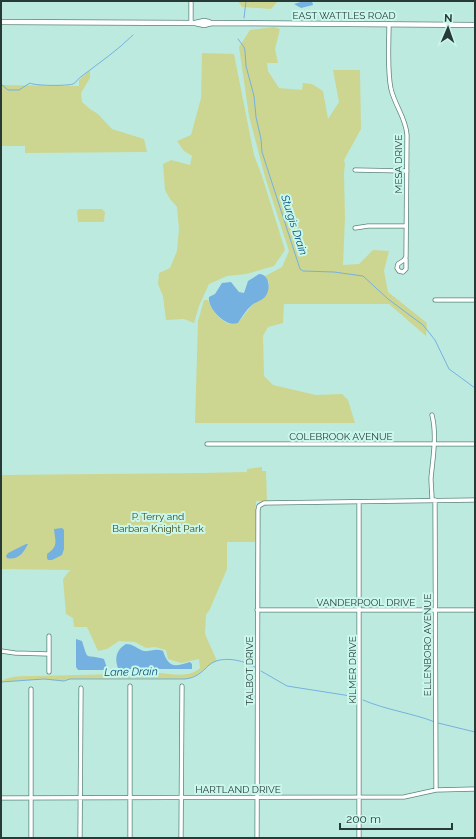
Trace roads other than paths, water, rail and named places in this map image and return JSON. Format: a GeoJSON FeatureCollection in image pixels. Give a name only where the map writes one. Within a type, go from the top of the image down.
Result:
{"type":"FeatureCollection","features":[{"type":"Feature","properties":{"kind":"main road"},"geometry":{"type":"LineString","coordinates":[[1,22],[193,23]]}},
{"type":"Feature","properties":{"kind":"main road","name":"EAST WATTLES ROAD"},"geometry":{"type":"LineString","coordinates":[[193,23],[204,25],[212,23],[475,25]]}},
{"type":"Feature","properties":{"kind":"street"},"geometry":{"type":"LineString","coordinates":[[191,1],[193,23]]}},
{"type":"Feature","properties":{"kind":"street","name":"MESA DRIVE"},"geometry":{"type":"LineString","coordinates":[[389,24],[390,81],[394,98],[402,114],[406,128],[406,259]]}},
{"type":"Feature","properties":{"kind":"street"},"geometry":{"type":"LineString","coordinates":[[355,170],[407,171]]}},
{"type":"Feature","properties":{"kind":"street"},"geometry":{"type":"LineString","coordinates":[[355,228],[368,226],[406,226]]}},
{"type":"Feature","properties":{"kind":"street"},"geometry":{"type":"LineString","coordinates":[[435,300],[475,300]]}},
{"type":"Feature","properties":{"kind":"street","name":"ELLENBORO AVENUE"},"geometry":{"type":"LineString","coordinates":[[432,415],[434,423],[431,479],[433,500],[435,610],[436,790]]}},
{"type":"Feature","properties":{"kind":"street","name":"COLEBROOK AVENUE"},"geometry":{"type":"LineString","coordinates":[[207,444],[475,444]]}},
{"type":"Feature","properties":{"kind":"street"},"geometry":{"type":"LineString","coordinates":[[359,502],[475,500]]}},
{"type":"Feature","properties":{"kind":"street","name":"TALBOT DRIVE"},"geometry":{"type":"LineString","coordinates":[[257,838],[258,510],[260,504],[264,503],[359,502]]}},
{"type":"Feature","properties":{"kind":"street","name":"KILMER DRIVE"},"geometry":{"type":"LineString","coordinates":[[359,502],[360,838]]}},
{"type":"Feature","properties":{"kind":"street","name":"VANDERPOOL DRIVE"},"geometry":{"type":"LineString","coordinates":[[257,610],[475,610]]}},
{"type":"Feature","properties":{"kind":"street"},"geometry":{"type":"LineString","coordinates":[[49,636],[49,672]]}},
{"type":"Feature","properties":{"kind":"street"},"geometry":{"type":"LineString","coordinates":[[1,651],[49,654]]}},
{"type":"Feature","properties":{"kind":"street"},"geometry":{"type":"LineString","coordinates":[[130,686],[130,838]]}},
{"type":"Feature","properties":{"kind":"street"},"geometry":{"type":"LineString","coordinates":[[181,838],[180,797],[182,686]]}},
{"type":"Feature","properties":{"kind":"street"},"geometry":{"type":"LineString","coordinates":[[80,838],[82,688]]}},
{"type":"Feature","properties":{"kind":"street"},"geometry":{"type":"LineString","coordinates":[[30,838],[31,689]]}},
{"type":"Feature","properties":{"kind":"street","name":"HARTLAND DRIVE"},"geometry":{"type":"LineString","coordinates":[[1,798],[409,797],[436,790],[475,789]]}},
{"type":"Feature","properties":{"kind":"water"},"geometry":{"type":"Polygon","coordinates":[[[304,1],[312,1],[313,5],[301,8],[294,4],[304,1]]]}},
{"type":"Feature","properties":{"kind":"water"},"geometry":{"type":"Polygon","coordinates":[[[259,274],[263,275],[267,279],[269,287],[265,297],[250,307],[238,323],[228,323],[218,316],[211,306],[209,297],[215,294],[222,283],[231,282],[239,292],[244,293],[248,281],[259,274]]]}},
{"type":"Feature","properties":{"kind":"water"},"geometry":{"type":"Polygon","coordinates":[[[62,528],[64,530],[64,549],[62,555],[52,560],[48,560],[47,554],[55,546],[54,529],[62,528]]]}},
{"type":"Feature","properties":{"kind":"water"},"geometry":{"type":"Polygon","coordinates":[[[28,544],[20,555],[11,559],[7,558],[6,556],[8,553],[28,544]]]}},
{"type":"Feature","properties":{"kind":"water"},"geometry":{"type":"Polygon","coordinates":[[[76,639],[82,641],[88,656],[104,659],[107,668],[104,670],[78,670],[76,667],[76,639]]]}},
{"type":"Feature","properties":{"kind":"water"},"geometry":{"type":"Polygon","coordinates":[[[126,644],[144,651],[163,651],[165,657],[173,665],[180,665],[190,662],[192,664],[192,669],[118,668],[116,657],[118,651],[126,644]]]}},
{"type":"Feature","properties":{"kind":"waterway","name":"Sturgis Drain"},"geometry":{"type":"LineString","coordinates":[[244,18],[246,1]]}},
{"type":"Feature","properties":{"kind":"waterway"},"geometry":{"type":"LineString","coordinates":[[1,84],[8,90],[19,90],[30,83],[38,85],[73,84],[133,35]]}},
{"type":"Feature","properties":{"kind":"waterway","name":"Sturgis Drain"},"geometry":{"type":"LineString","coordinates":[[238,39],[245,51],[246,66],[254,96],[262,152],[300,269],[303,271],[334,272],[363,276],[388,299],[423,325],[435,340],[449,369],[475,388]]}},
{"type":"Feature","properties":{"kind":"waterway","name":"Lane Drain"},"geometry":{"type":"LineString","coordinates":[[1,682],[44,679],[64,681],[70,679],[185,679],[196,676],[214,662],[226,659],[244,662],[255,667]]}},
{"type":"Feature","properties":{"kind":"waterway","name":"Lane Drain"},"geometry":{"type":"LineString","coordinates":[[261,671],[287,686],[357,697]]}},
{"type":"Feature","properties":{"kind":"waterway","name":"Lane Drain"},"geometry":{"type":"LineString","coordinates":[[363,700],[435,722]]}},
{"type":"Feature","properties":{"kind":"waterway","name":"Lane Drain"},"geometry":{"type":"LineString","coordinates":[[438,723],[475,732]]}},
{"type":"Feature","properties":{"kind":"park label","name":"P. Terry and Barbara Knight Park"},"geometry":{"type":"Point","coordinates":[158,522]}}]}
